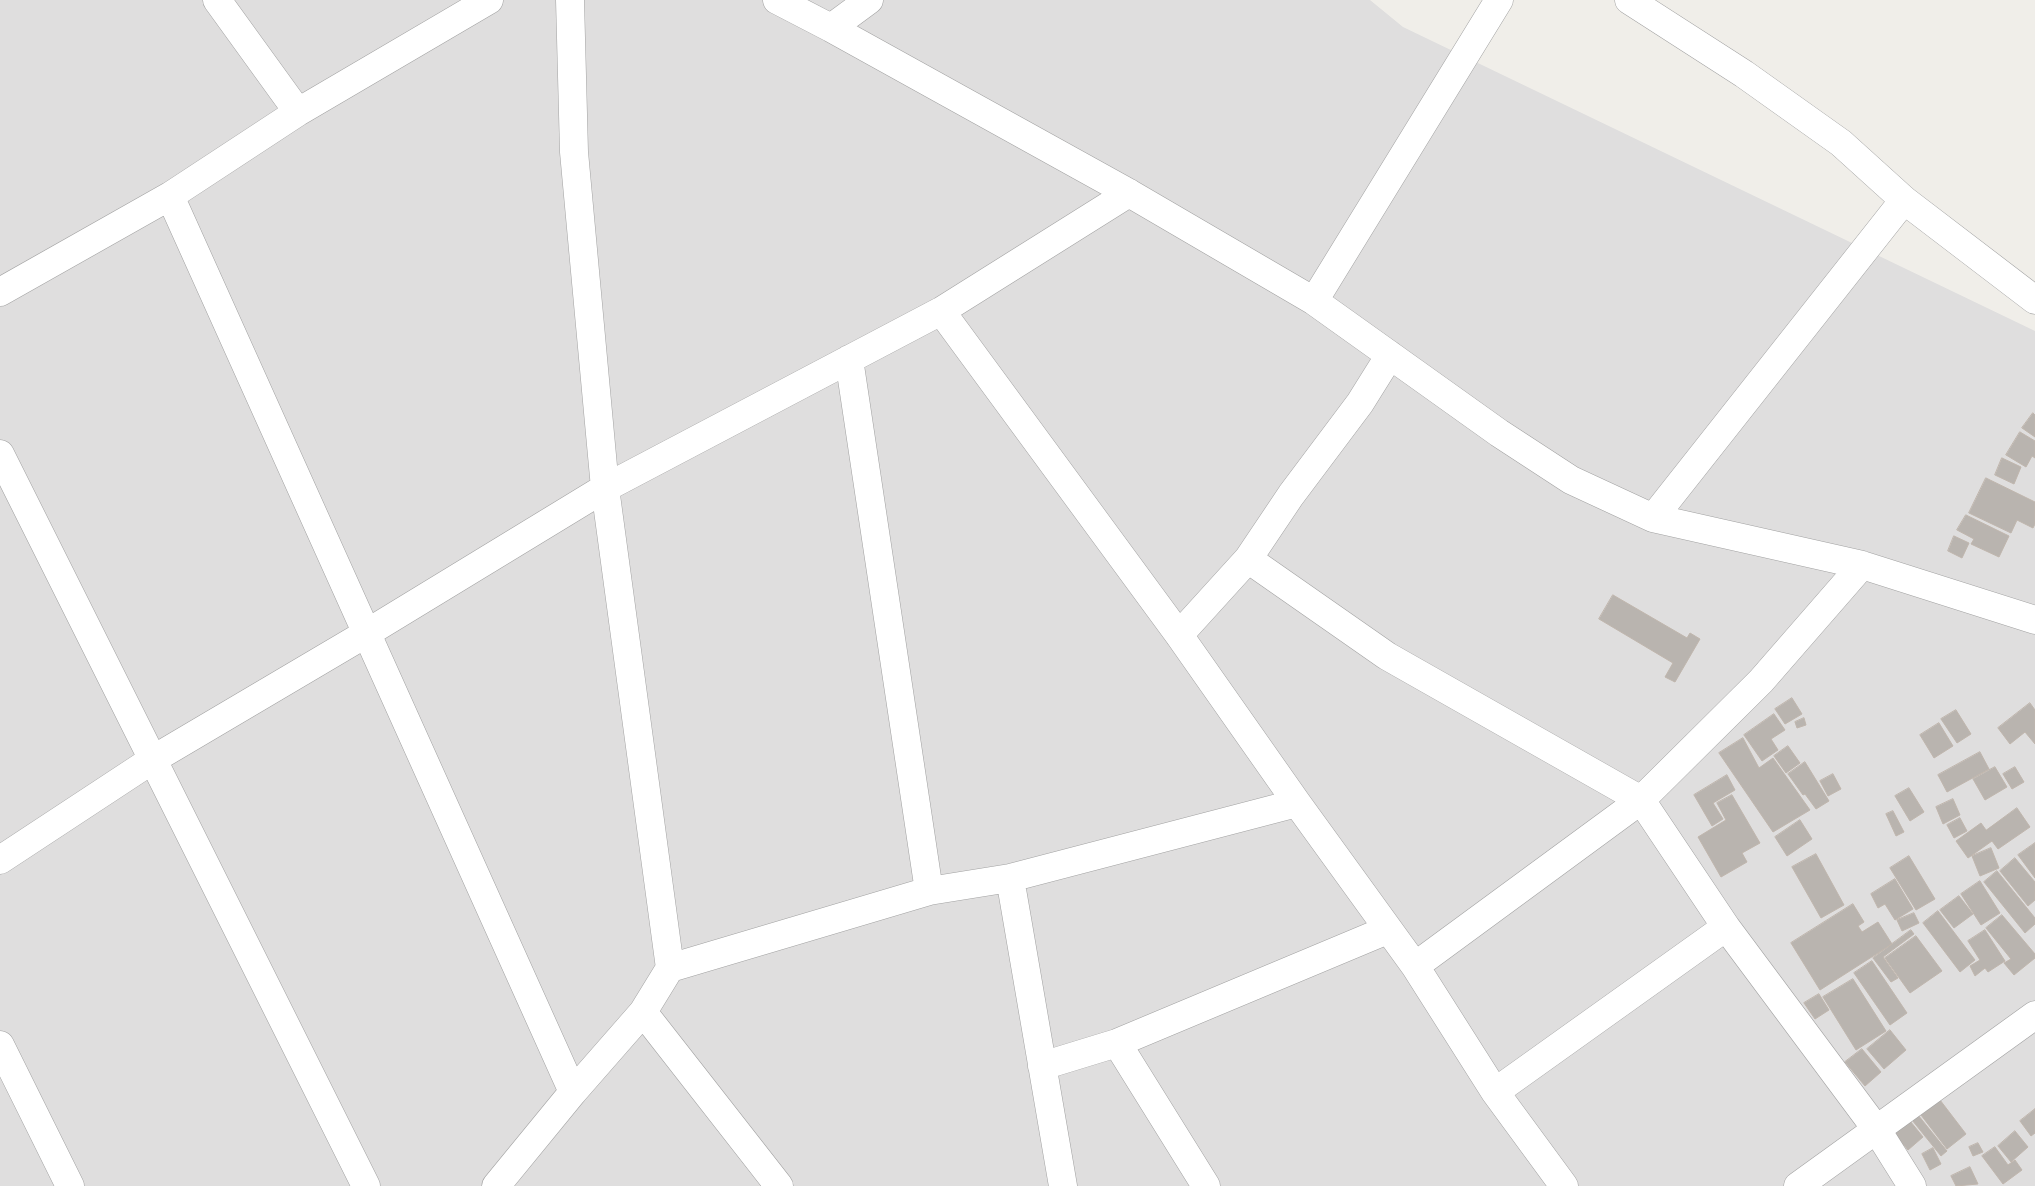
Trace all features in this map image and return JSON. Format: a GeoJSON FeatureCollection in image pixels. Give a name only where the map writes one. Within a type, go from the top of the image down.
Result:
{"type":"FeatureCollection","features":[{"type":"Feature","properties":{"kind":"street"},"geometry":{"type":"LineString","coordinates":[[217,0],[298,112]]}},
{"type":"Feature","properties":{"kind":"street"},"geometry":{"type":"LineString","coordinates":[[0,292],[170,196],[298,112],[489,0]]}},
{"type":"Feature","properties":{"kind":"street"},"geometry":{"type":"LineString","coordinates":[[508,1180],[573,1092],[643,1012],[670,968],[605,488],[574,152],[570,0]]}},
{"type":"Feature","properties":{"kind":"street"},"geometry":{"type":"LineString","coordinates":[[776,0],[832,28],[1130,193],[1314,301],[1499,433],[1572,480],[1653,518],[1862,565],[2035,620]]}},
{"type":"Feature","properties":{"kind":"street"},"geometry":{"type":"LineString","coordinates":[[832,28],[869,0]]}},
{"type":"Feature","properties":{"kind":"street"},"geometry":{"type":"LineString","coordinates":[[1314,301],[1499,0]]}},
{"type":"Feature","properties":{"kind":"street"},"geometry":{"type":"LineString","coordinates":[[1629,0],[1744,74],[1841,143],[1904,200],[2035,300]]}},
{"type":"Feature","properties":{"kind":"street"},"geometry":{"type":"LineString","coordinates":[[0,860],[152,760],[368,633],[605,488],[941,311],[1130,193]]}},
{"type":"Feature","properties":{"kind":"street"},"geometry":{"type":"LineString","coordinates":[[170,196],[573,1092]]}},
{"type":"Feature","properties":{"kind":"street"},"geometry":{"type":"LineString","coordinates":[[1653,518],[1904,200]]}},
{"type":"Feature","properties":{"kind":"street"},"geometry":{"type":"LineString","coordinates":[[941,311],[1179,636],[1415,966],[1494,1092],[1564,1186]]}},
{"type":"Feature","properties":{"kind":"street"},"geometry":{"type":"LineString","coordinates":[[1179,636],[1248,559],[1291,496],[1360,403],[1390,354]]}},
{"type":"Feature","properties":{"kind":"street"},"geometry":{"type":"LineString","coordinates":[[849,359],[929,890]]}},
{"type":"Feature","properties":{"kind":"street"},"geometry":{"type":"LineString","coordinates":[[0,454],[366,1186]]}},
{"type":"Feature","properties":{"kind":"street"},"geometry":{"type":"LineString","coordinates":[[1248,559],[1387,656],[1641,800],[1726,927],[1877,1130],[1912,1186]]}},
{"type":"Feature","properties":{"kind":"street"},"geometry":{"type":"LineString","coordinates":[[1415,966],[1641,800],[1761,681],[1862,565]]}},
{"type":"Feature","properties":{"kind":"street"},"geometry":{"type":"LineString","coordinates":[[670,968],[929,890],[1010,878],[1297,803]]}},
{"type":"Feature","properties":{"kind":"street"},"geometry":{"type":"LineString","coordinates":[[1010,878],[1063,1186]]}},
{"type":"Feature","properties":{"kind":"street"},"geometry":{"type":"LineString","coordinates":[[1494,1092],[1726,927]]}},
{"type":"Feature","properties":{"kind":"street"},"geometry":{"type":"LineString","coordinates":[[1042,1066],[1117,1044],[1388,930]]}},
{"type":"Feature","properties":{"kind":"street"},"geometry":{"type":"LineString","coordinates":[[643,1012],[779,1186]]}},
{"type":"Feature","properties":{"kind":"street"},"geometry":{"type":"LineString","coordinates":[[1798,1186],[2035,1014]]}},
{"type":"Feature","properties":{"kind":"street"},"geometry":{"type":"LineString","coordinates":[[1117,1044],[1206,1186]]}},
{"type":"Feature","properties":{"kind":"street"},"geometry":{"type":"LineString","coordinates":[[0,1045],[70,1186]]}},
{"type":"Feature","properties":{"kind":"shaded area"},"geometry":{"type":"Polygon","coordinates":[[[0,0],[1370,0],[1403,27],[2035,331],[2035,1186],[0,1186],[0,0]]]}},
{"type":"Feature","properties":{"kind":"building"},"geometry":{"type":"Polygon","coordinates":[[[2033,413],[2035,415],[2035,437],[2022,428],[2033,413]]]}},
{"type":"Feature","properties":{"kind":"building"},"geometry":{"type":"Polygon","coordinates":[[[2020,432],[2035,441],[2035,458],[2032,456],[2026,467],[2006,455],[2020,432]]]}},
{"type":"Feature","properties":{"kind":"building"},"geometry":{"type":"Polygon","coordinates":[[[2002,458],[2021,467],[2014,484],[1995,475],[2002,458]]]}},
{"type":"Feature","properties":{"kind":"building"},"geometry":{"type":"Polygon","coordinates":[[[1986,478],[2035,502],[2035,524],[2033,528],[2017,520],[2011,533],[1969,513],[1986,478]]]}},
{"type":"Feature","properties":{"kind":"building"},"geometry":{"type":"Polygon","coordinates":[[[1966,515],[2009,536],[1999,557],[1971,544],[1974,539],[1957,530],[1966,515]]]}},
{"type":"Feature","properties":{"kind":"building"},"geometry":{"type":"Polygon","coordinates":[[[1954,536],[1969,543],[1962,558],[1948,551],[1954,536]]]}},
{"type":"Feature","properties":{"kind":"building"},"geometry":{"type":"Polygon","coordinates":[[[1613,595],[1687,638],[1690,633],[1700,639],[1675,682],[1665,677],[1673,663],[1599,619],[1613,595]]]}},
{"type":"Feature","properties":{"kind":"building"},"geometry":{"type":"Polygon","coordinates":[[[1792,698],[1802,714],[1785,724],[1775,709],[1792,698]]]}},
{"type":"Feature","properties":{"kind":"building"},"geometry":{"type":"Polygon","coordinates":[[[2030,703],[2035,710],[2035,744],[2025,732],[2010,744],[1998,728],[2030,703]]]}},
{"type":"Feature","properties":{"kind":"building"},"geometry":{"type":"Polygon","coordinates":[[[1956,710],[1971,734],[1957,743],[1941,719],[1956,710]]]}},
{"type":"Feature","properties":{"kind":"building"},"geometry":{"type":"Polygon","coordinates":[[[1774,714],[1785,730],[1771,739],[1778,750],[1762,761],[1744,735],[1774,714]]]}},
{"type":"Feature","properties":{"kind":"building"},"geometry":{"type":"Polygon","coordinates":[[[1804,718],[1806,725],[1797,728],[1795,722],[1804,718]]]}},
{"type":"Feature","properties":{"kind":"building"},"geometry":{"type":"Polygon","coordinates":[[[1939,723],[1953,746],[1934,758],[1920,735],[1939,723]]]}},
{"type":"Feature","properties":{"kind":"building"},"geometry":{"type":"Polygon","coordinates":[[[1743,738],[1759,768],[1773,758],[1810,810],[1773,832],[1719,753],[1743,738]]]}},
{"type":"Feature","properties":{"kind":"building"},"geometry":{"type":"Polygon","coordinates":[[[1788,746],[1800,763],[1786,773],[1774,756],[1788,746]]]}},
{"type":"Feature","properties":{"kind":"building"},"geometry":{"type":"Polygon","coordinates":[[[1980,752],[1989,769],[1947,792],[1938,775],[1980,752]]]}},
{"type":"Feature","properties":{"kind":"building"},"geometry":{"type":"Polygon","coordinates":[[[1805,762],[1829,801],[1816,809],[1788,774],[1805,762]]]}},
{"type":"Feature","properties":{"kind":"building"},"geometry":{"type":"Polygon","coordinates":[[[1995,767],[2007,787],[1985,800],[1973,779],[1995,767]]]}},
{"type":"Feature","properties":{"kind":"building"},"geometry":{"type":"Polygon","coordinates":[[[2015,767],[2024,782],[2012,789],[2003,774],[2015,767]]]}},
{"type":"Feature","properties":{"kind":"building"},"geometry":{"type":"Polygon","coordinates":[[[1833,774],[1841,789],[1828,796],[1820,781],[1833,774]]]}},
{"type":"Feature","properties":{"kind":"building"},"geometry":{"type":"Polygon","coordinates":[[[1727,775],[1735,790],[1713,803],[1723,819],[1712,826],[1694,795],[1727,775]]]}},
{"type":"Feature","properties":{"kind":"building"},"geometry":{"type":"Polygon","coordinates":[[[1909,788],[1924,812],[1910,821],[1895,796],[1909,788]]]}},
{"type":"Feature","properties":{"kind":"building"},"geometry":{"type":"Polygon","coordinates":[[[1732,795],[1760,843],[1742,853],[1747,862],[1721,877],[1698,837],[1726,820],[1717,803],[1732,795]]]}},
{"type":"Feature","properties":{"kind":"building"},"geometry":{"type":"Polygon","coordinates":[[[1953,799],[1960,815],[1943,824],[1936,807],[1953,799]]]}},
{"type":"Feature","properties":{"kind":"building"},"geometry":{"type":"Polygon","coordinates":[[[2017,808],[2030,827],[1998,849],[1992,841],[1968,858],[1956,841],[1981,823],[1986,830],[2017,808]]]}},
{"type":"Feature","properties":{"kind":"building"},"geometry":{"type":"Polygon","coordinates":[[[1893,811],[1904,832],[1896,836],[1886,814],[1893,811]]]}},
{"type":"Feature","properties":{"kind":"building"},"geometry":{"type":"Polygon","coordinates":[[[1960,818],[1967,831],[1954,838],[1947,825],[1960,818]]]}},
{"type":"Feature","properties":{"kind":"building"},"geometry":{"type":"Polygon","coordinates":[[[1800,820],[1812,839],[1787,856],[1775,837],[1800,820]]]}},
{"type":"Feature","properties":{"kind":"building"},"geometry":{"type":"Polygon","coordinates":[[[2035,843],[2035,878],[2018,855],[2035,843]]]}},
{"type":"Feature","properties":{"kind":"building"},"geometry":{"type":"Polygon","coordinates":[[[1991,848],[1999,868],[1980,876],[1972,856],[1991,848]]]}},
{"type":"Feature","properties":{"kind":"building"},"geometry":{"type":"Polygon","coordinates":[[[1816,854],[1844,905],[1821,918],[1792,867],[1816,854]]]}},
{"type":"Feature","properties":{"kind":"building"},"geometry":{"type":"Polygon","coordinates":[[[1909,856],[1935,899],[1916,910],[1890,868],[1909,856]]]}},
{"type":"Feature","properties":{"kind":"building"},"geometry":{"type":"Polygon","coordinates":[[[2015,858],[2035,882],[2035,900],[2028,906],[2000,871],[2015,858]]]}},
{"type":"Feature","properties":{"kind":"building"},"geometry":{"type":"Polygon","coordinates":[[[1997,871],[2035,918],[2035,924],[2025,933],[1984,882],[1997,871]]]}},
{"type":"Feature","properties":{"kind":"building"},"geometry":{"type":"Polygon","coordinates":[[[1895,879],[1913,909],[1895,920],[1885,904],[1878,908],[1871,894],[1895,879]]]}},
{"type":"Feature","properties":{"kind":"building"},"geometry":{"type":"Polygon","coordinates":[[[1980,881],[2000,913],[1981,925],[1961,894],[1980,881]]]}},
{"type":"Feature","properties":{"kind":"building"},"geometry":{"type":"Polygon","coordinates":[[[1959,896],[1973,914],[1954,928],[1940,910],[1959,896]]]}},
{"type":"Feature","properties":{"kind":"building"},"geometry":{"type":"Polygon","coordinates":[[[1853,904],[1864,922],[1858,926],[1862,932],[1878,922],[1892,944],[1820,990],[1791,943],[1853,904]]]}},
{"type":"Feature","properties":{"kind":"building"},"geometry":{"type":"Polygon","coordinates":[[[1938,911],[1975,960],[1960,972],[1923,923],[1938,911]]]}},
{"type":"Feature","properties":{"kind":"building"},"geometry":{"type":"Polygon","coordinates":[[[1914,913],[1919,923],[1902,931],[1897,920],[1914,913]]]}},
{"type":"Feature","properties":{"kind":"building"},"geometry":{"type":"Polygon","coordinates":[[[2002,915],[2035,954],[2035,958],[2014,975],[2004,963],[2011,959],[1986,928],[2002,915]]]}},
{"type":"Feature","properties":{"kind":"building"},"geometry":{"type":"Polygon","coordinates":[[[1911,930],[1914,934],[1883,957],[1898,978],[1891,982],[1873,958],[1911,930]]]}},
{"type":"Feature","properties":{"kind":"building"},"geometry":{"type":"Polygon","coordinates":[[[1985,930],[2005,961],[1988,972],[1985,968],[1975,976],[1970,966],[1980,960],[1968,941],[1985,930]]]}},
{"type":"Feature","properties":{"kind":"building"},"geometry":{"type":"Polygon","coordinates":[[[1916,936],[1942,971],[1910,993],[1885,958],[1916,936]]]}},
{"type":"Feature","properties":{"kind":"building"},"geometry":{"type":"Polygon","coordinates":[[[1872,961],[1907,1013],[1890,1025],[1854,973],[1872,961]]]}},
{"type":"Feature","properties":{"kind":"building"},"geometry":{"type":"Polygon","coordinates":[[[1853,979],[1886,1031],[1856,1050],[1823,997],[1853,979]]]}},
{"type":"Feature","properties":{"kind":"building"},"geometry":{"type":"Polygon","coordinates":[[[1819,994],[1829,1010],[1815,1019],[1804,1003],[1819,994]]]}},
{"type":"Feature","properties":{"kind":"building"},"geometry":{"type":"Polygon","coordinates":[[[1890,1030],[1906,1050],[1884,1069],[1867,1049],[1890,1030]]]}},
{"type":"Feature","properties":{"kind":"building"},"geometry":{"type":"Polygon","coordinates":[[[1862,1049],[1881,1072],[1865,1086],[1845,1062],[1862,1049]]]}},
{"type":"Feature","properties":{"kind":"building"},"geometry":{"type":"Polygon","coordinates":[[[1940,1100],[1966,1134],[1947,1149],[1921,1115],[1940,1100]]]}},
{"type":"Feature","properties":{"kind":"building"},"geometry":{"type":"Polygon","coordinates":[[[2035,1109],[2035,1133],[2031,1136],[2020,1121],[2035,1109]]]}},
{"type":"Feature","properties":{"kind":"building"},"geometry":{"type":"Polygon","coordinates":[[[1918,1115],[1947,1151],[1941,1156],[1912,1120],[1918,1115]]]}},
{"type":"Feature","properties":{"kind":"building"},"geometry":{"type":"Polygon","coordinates":[[[1910,1121],[1923,1137],[1908,1150],[1894,1133],[1910,1121]]]}},
{"type":"Feature","properties":{"kind":"building"},"geometry":{"type":"Polygon","coordinates":[[[2015,1131],[2028,1147],[2011,1162],[1998,1146],[2015,1131]]]}},
{"type":"Feature","properties":{"kind":"building"},"geometry":{"type":"Polygon","coordinates":[[[1978,1143],[1983,1152],[1973,1156],[1969,1147],[1978,1143]]]}},
{"type":"Feature","properties":{"kind":"building"},"geometry":{"type":"Polygon","coordinates":[[[1995,1147],[2008,1165],[2015,1160],[2022,1170],[2003,1184],[1982,1156],[1995,1147]]]}},
{"type":"Feature","properties":{"kind":"building"},"geometry":{"type":"Polygon","coordinates":[[[1933,1148],[1941,1164],[1930,1170],[1922,1154],[1933,1148]]]}},
{"type":"Feature","properties":{"kind":"building"},"geometry":{"type":"Polygon","coordinates":[[[1970,1167],[1978,1184],[1956,1186],[1951,1176],[1970,1167]]]}}]}
